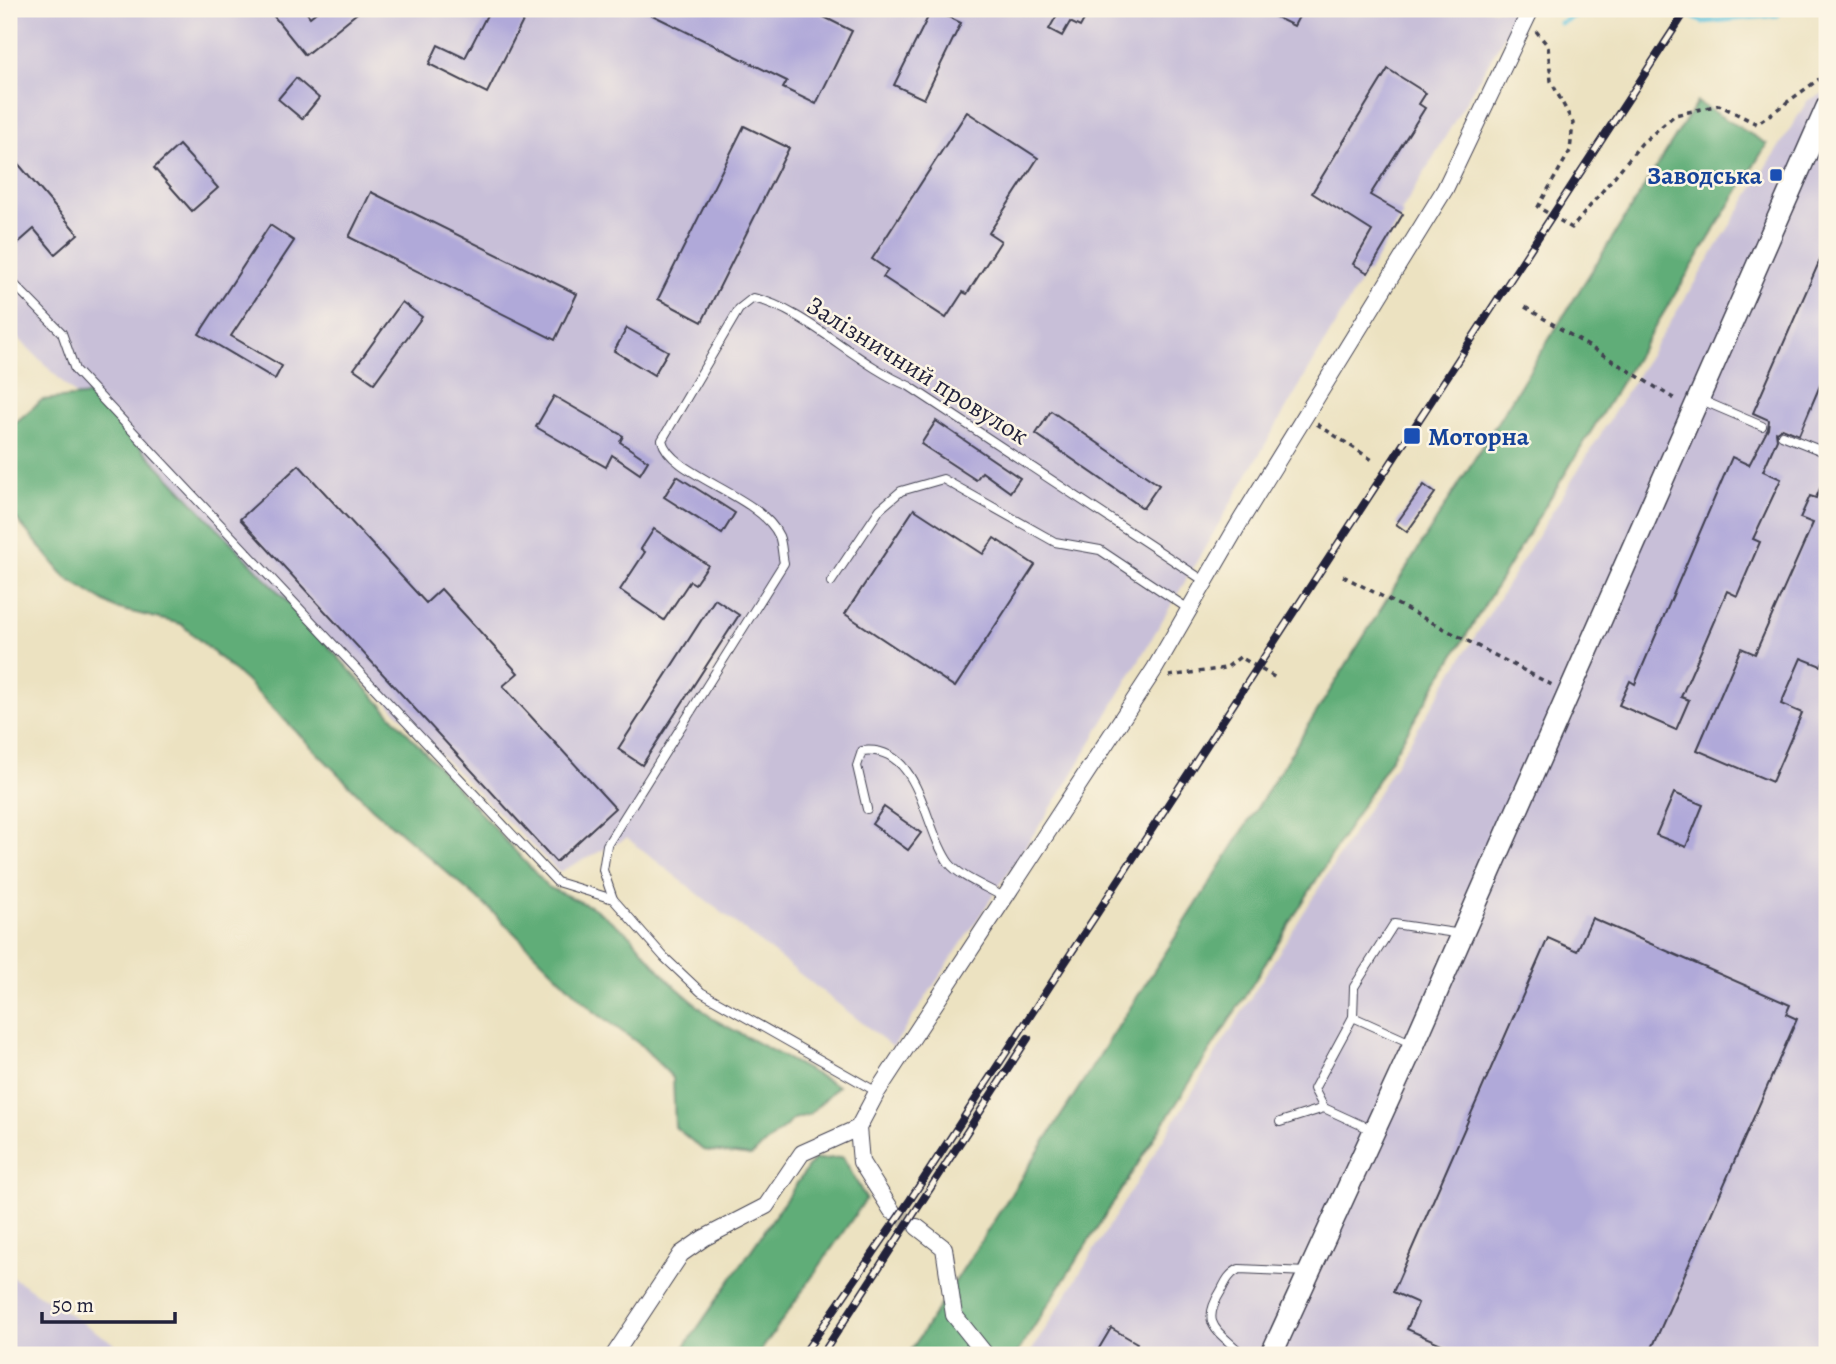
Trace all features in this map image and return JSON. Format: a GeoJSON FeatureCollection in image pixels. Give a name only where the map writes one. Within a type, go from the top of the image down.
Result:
{"type":"FeatureCollection","features":[{"type":"Feature","properties":{"kind":"main road"},"geometry":{"type":"LineString","coordinates":[[1271,1355],[1372,1130],[1414,1044],[1827,107]]}},
{"type":"Feature","properties":{"kind":"street"},"geometry":{"type":"LineString","coordinates":[[892,1211],[861,1162],[859,1128],[877,1092],[1153,670],[1445,189],[1529,14]]}},
{"type":"Feature","properties":{"kind":"street"},"geometry":{"type":"LineString","coordinates":[[614,1355],[681,1254],[705,1238],[766,1206],[802,1153],[859,1128]]}},
{"type":"Feature","properties":{"kind":"street"},"geometry":{"type":"LineString","coordinates":[[917,1227],[944,1248],[954,1315],[986,1355]]}},
{"type":"Feature","properties":{"kind":"lane"},"geometry":{"type":"LineString","coordinates":[[10,280],[62,333],[75,370],[557,882],[612,899],[664,957],[701,992],[877,1092]]}},
{"type":"Feature","properties":{"kind":"lane","name":"Залізничний провулок"},"geometry":{"type":"LineString","coordinates":[[612,899],[603,870],[607,845],[784,563],[779,535],[754,508],[670,457],[662,440],[739,309],[753,298],[774,303],[882,374],[909,386],[1206,582]]}},
{"type":"Feature","properties":{"kind":"lane"},"geometry":{"type":"LineString","coordinates":[[1696,405],[1762,426]]}},
{"type":"Feature","properties":{"kind":"lane"},"geometry":{"type":"LineString","coordinates":[[1782,435],[1827,453]]}},
{"type":"Feature","properties":{"kind":"lane"},"geometry":{"type":"LineString","coordinates":[[831,582],[880,509],[901,491],[943,479],[1055,542],[1100,550],[1190,610]]}},
{"type":"Feature","properties":{"kind":"lane"},"geometry":{"type":"LineString","coordinates":[[867,809],[857,766],[862,751],[877,749],[899,762],[919,791],[935,837],[950,865],[1005,898]]}},
{"type":"Feature","properties":{"kind":"lane"},"geometry":{"type":"LineString","coordinates":[[1372,1130],[1324,1108],[1314,1089],[1353,1017],[1354,987],[1394,924],[1462,934]]}},
{"type":"Feature","properties":{"kind":"lane"},"geometry":{"type":"LineString","coordinates":[[1353,1017],[1414,1044]]}},
{"type":"Feature","properties":{"kind":"lane"},"geometry":{"type":"LineString","coordinates":[[1280,1122],[1324,1108]]}},
{"type":"Feature","properties":{"kind":"lane"},"geometry":{"type":"LineString","coordinates":[[1243,1355],[1213,1325],[1209,1316],[1210,1308],[1231,1274],[1239,1269],[1310,1272]]}},
{"type":"Feature","properties":{"kind":"path"},"geometry":{"type":"LineString","coordinates":[[1529,14],[1548,46],[1551,81],[1573,123],[1570,151],[1538,207],[1572,228],[1642,143],[1675,115],[1719,105],[1757,124],[1822,77],[1827,77]]}},
{"type":"Feature","properties":{"kind":"path"},"geometry":{"type":"LineString","coordinates":[[1525,307],[1696,405]]}},
{"type":"Feature","properties":{"kind":"path"},"geometry":{"type":"LineString","coordinates":[[1305,416],[1374,461]]}},
{"type":"Feature","properties":{"kind":"path"},"geometry":{"type":"LineString","coordinates":[[1343,576],[1568,694]]}},
{"type":"Feature","properties":{"kind":"path"},"geometry":{"type":"LineString","coordinates":[[1153,670],[1171,677],[1226,667],[1240,657],[1276,678]]}},
{"type":"Feature","properties":{"kind":"shaded area"},"geometry":{"type":"Polygon","coordinates":[[[11,9],[1520,9],[1066,785],[893,1047],[627,838],[559,872],[9,329],[11,9]]]}},
{"type":"Feature","properties":{"kind":"shaded area"},"geometry":{"type":"Polygon","coordinates":[[[1827,92],[1827,1355],[1029,1355],[1808,100],[1827,92]]]}},
{"type":"Feature","properties":{"kind":"shaded area"},"geometry":{"type":"Polygon","coordinates":[[[9,1275],[132,1355],[9,1355],[9,1275]]]}},
{"type":"Feature","properties":{"kind":"green space"},"geometry":{"type":"Polygon","coordinates":[[[1697,102],[1767,144],[1257,977],[1016,1355],[908,1355],[1212,880],[1697,102]]]}},
{"type":"Feature","properties":{"kind":"green space"},"geometry":{"type":"Polygon","coordinates":[[[91,395],[285,599],[548,887],[594,908],[630,935],[668,980],[713,1019],[838,1086],[810,1114],[794,1119],[751,1156],[703,1150],[675,1127],[673,1078],[641,1045],[592,1010],[493,912],[372,808],[246,681],[181,624],[115,608],[66,578],[15,517],[9,492],[9,433],[15,423],[42,400],[91,395]]]}},
{"type":"Feature","properties":{"kind":"green space"},"geometry":{"type":"Polygon","coordinates":[[[843,1157],[866,1199],[758,1355],[679,1355],[813,1160],[843,1157]]]}},
{"type":"Feature","properties":{"kind":"building"},"geometry":{"type":"Polygon","coordinates":[[[268,9],[304,9],[310,17],[320,9],[362,9],[305,55],[268,9]]]}},
{"type":"Feature","properties":{"kind":"building"},"geometry":{"type":"Polygon","coordinates":[[[490,9],[529,9],[487,93],[429,64],[438,45],[465,58],[490,9]]]}},
{"type":"Feature","properties":{"kind":"building"},"geometry":{"type":"Polygon","coordinates":[[[640,9],[826,9],[822,16],[852,31],[816,104],[783,88],[787,81],[640,9]]]}},
{"type":"Feature","properties":{"kind":"building"},"geometry":{"type":"Polygon","coordinates":[[[932,9],[961,23],[924,99],[894,85],[932,9]]]}},
{"type":"Feature","properties":{"kind":"building"},"geometry":{"type":"Polygon","coordinates":[[[1044,9],[1090,9],[1080,27],[1070,22],[1062,36],[1049,29],[1057,15],[1044,9]]]}},
{"type":"Feature","properties":{"kind":"building"},"geometry":{"type":"Polygon","coordinates":[[[1259,9],[1303,9],[1294,26],[1259,9]]]}},
{"type":"Feature","properties":{"kind":"building"},"geometry":{"type":"Polygon","coordinates":[[[1388,69],[1426,93],[1419,104],[1425,108],[1370,195],[1403,214],[1368,273],[1353,264],[1372,231],[1312,193],[1388,69]]]}},
{"type":"Feature","properties":{"kind":"building"},"geometry":{"type":"Polygon","coordinates":[[[296,78],[319,98],[302,119],[278,99],[296,78]]]}},
{"type":"Feature","properties":{"kind":"building"},"geometry":{"type":"Polygon","coordinates":[[[967,112],[1038,158],[989,233],[1001,241],[967,294],[963,292],[946,318],[883,277],[888,270],[872,259],[967,112]]]}},
{"type":"Feature","properties":{"kind":"building"},"geometry":{"type":"Polygon","coordinates":[[[744,126],[789,148],[702,322],[658,299],[744,126]]]}},
{"type":"Feature","properties":{"kind":"building"},"geometry":{"type":"Polygon","coordinates":[[[179,145],[218,188],[192,211],[154,168],[179,145]]]}},
{"type":"Feature","properties":{"kind":"building"},"geometry":{"type":"Polygon","coordinates":[[[9,153],[78,234],[55,254],[34,229],[9,251],[9,153]]]}},
{"type":"Feature","properties":{"kind":"building"},"geometry":{"type":"Polygon","coordinates":[[[371,192],[577,294],[555,340],[349,237],[371,192]]]}},
{"type":"Feature","properties":{"kind":"building"},"geometry":{"type":"Polygon","coordinates":[[[270,225],[294,241],[231,336],[282,366],[275,379],[199,334],[270,225]]]}},
{"type":"Feature","properties":{"kind":"building"},"geometry":{"type":"Polygon","coordinates":[[[1827,244],[1827,369],[1799,435],[1782,428],[1776,432],[1777,439],[1763,471],[1781,479],[1753,539],[1760,542],[1737,596],[1727,591],[1681,697],[1689,700],[1676,730],[1619,705],[1630,681],[1635,684],[1732,457],[1749,465],[1768,429],[1769,420],[1753,413],[1827,244]]]}},
{"type":"Feature","properties":{"kind":"building"},"geometry":{"type":"Polygon","coordinates":[[[402,302],[422,317],[374,383],[354,369],[402,302]]]}},
{"type":"Feature","properties":{"kind":"building"},"geometry":{"type":"Polygon","coordinates":[[[627,328],[668,351],[654,375],[614,351],[627,328]]]}},
{"type":"Feature","properties":{"kind":"building"},"geometry":{"type":"Polygon","coordinates":[[[554,396],[623,436],[620,442],[648,461],[640,474],[612,455],[606,467],[536,427],[554,396]]]}},
{"type":"Feature","properties":{"kind":"building"},"geometry":{"type":"Polygon","coordinates":[[[1051,411],[1159,485],[1143,508],[1036,434],[1051,411]]]}},
{"type":"Feature","properties":{"kind":"building"},"geometry":{"type":"Polygon","coordinates":[[[936,421],[1020,478],[1010,492],[982,472],[976,480],[921,444],[936,421]]]}},
{"type":"Feature","properties":{"kind":"building"},"geometry":{"type":"Polygon","coordinates":[[[299,465],[426,603],[441,589],[518,673],[503,686],[615,808],[556,862],[240,519],[299,465]]]}},
{"type":"Feature","properties":{"kind":"building"},"geometry":{"type":"Polygon","coordinates":[[[1827,472],[1827,598],[1820,616],[1827,620],[1827,651],[1821,666],[1801,658],[1781,704],[1802,713],[1772,782],[1697,750],[1741,648],[1755,654],[1813,523],[1800,518],[1810,496],[1816,498],[1827,472]]]}},
{"type":"Feature","properties":{"kind":"building"},"geometry":{"type":"Polygon","coordinates":[[[677,476],[735,513],[722,534],[664,497],[677,476]]]}},
{"type":"Feature","properties":{"kind":"building"},"geometry":{"type":"Polygon","coordinates":[[[1424,485],[1435,493],[1407,532],[1396,524],[1424,485]]]}},
{"type":"Feature","properties":{"kind":"building"},"geometry":{"type":"Polygon","coordinates":[[[914,509],[983,554],[994,538],[1035,565],[955,687],[845,614],[914,509]]]}},
{"type":"Feature","properties":{"kind":"building"},"geometry":{"type":"Polygon","coordinates":[[[654,529],[708,565],[695,584],[690,581],[664,620],[620,590],[645,552],[641,549],[654,529]]]}},
{"type":"Feature","properties":{"kind":"building"},"geometry":{"type":"Polygon","coordinates":[[[715,599],[739,615],[642,765],[618,749],[715,599]]]}},
{"type":"Feature","properties":{"kind":"building"},"geometry":{"type":"Polygon","coordinates":[[[1674,793],[1703,805],[1686,847],[1656,835],[1674,793]]]}},
{"type":"Feature","properties":{"kind":"building"},"geometry":{"type":"Polygon","coordinates":[[[884,807],[921,833],[908,850],[872,824],[884,807]]]}},
{"type":"Feature","properties":{"kind":"building"},"geometry":{"type":"Polygon","coordinates":[[[1592,918],[1790,1005],[1786,1014],[1797,1019],[1649,1355],[1466,1355],[1407,1329],[1418,1303],[1393,1292],[1548,938],[1577,951],[1592,918]]]}},
{"type":"Feature","properties":{"kind":"building"},"geometry":{"type":"Polygon","coordinates":[[[1111,1328],[1137,1343],[1130,1355],[1095,1355],[1111,1328]]]}},
{"type":"Feature","properties":{"kind":"waterway"},"geometry":{"type":"LineString","coordinates":[[1560,23],[1588,9]]}},
{"type":"Feature","properties":{"kind":"waterway"},"geometry":{"type":"LineString","coordinates":[[1676,9],[1703,22],[1778,15],[1781,9]]}},
{"type":"Feature","properties":{"kind":"tunnel"},"geometry":{"type":"LineString","coordinates":[[892,1211],[917,1227]]}},
{"type":"Feature","properties":{"kind":"railway"},"geometry":{"type":"LineString","coordinates":[[803,1355],[910,1200],[1687,9]]}},
{"type":"Feature","properties":{"kind":"railway"},"geometry":{"type":"LineString","coordinates":[[822,1355],[1028,1038]]}},
{"type":"Feature","properties":{"kind":"place","name":"Заводська"},"geometry":{"type":"Point","coordinates":[1776,175]}},
{"type":"Feature","properties":{"kind":"place","name":"Моторна"},"geometry":{"type":"Point","coordinates":[1412,436]}}]}
